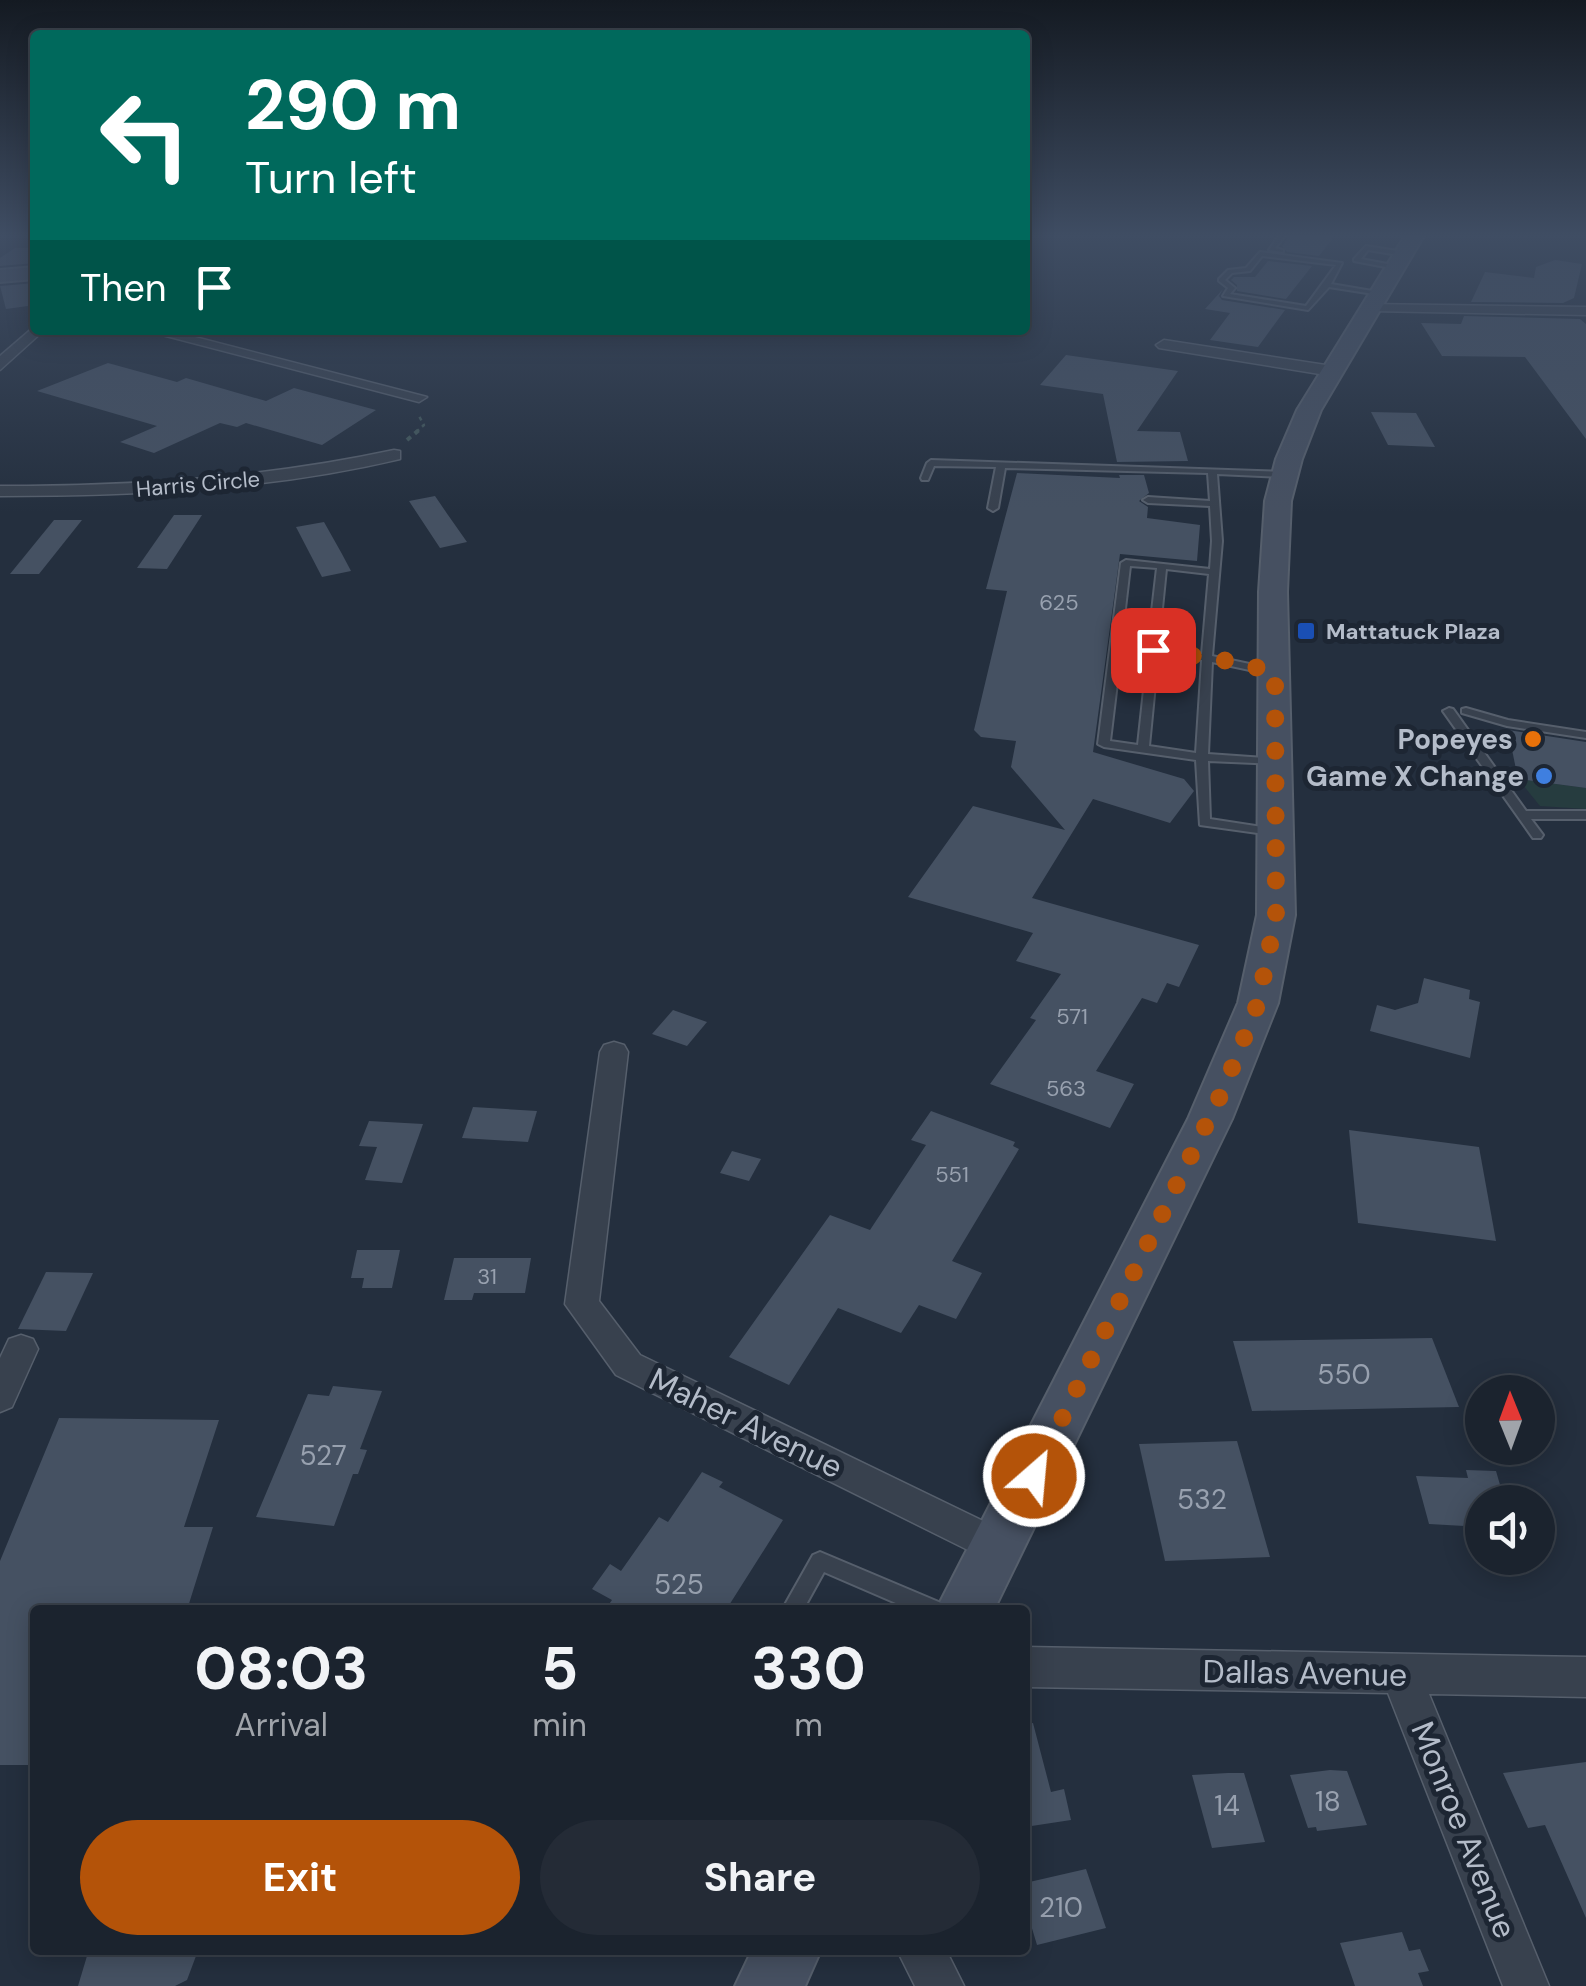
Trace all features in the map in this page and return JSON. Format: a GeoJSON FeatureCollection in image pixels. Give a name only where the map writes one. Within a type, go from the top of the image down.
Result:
{"type":"FeatureCollection","features":[{"type":"Feature","properties":{"kind":"main road"},"geometry":{"type":"LineString","coordinates":[[968,1605],[1241,1052],[1258,1003],[1274,933],[1275,538],[1284,474],[1300,427],[1359,327]]}},
{"type":"Feature","properties":{"kind":"main road"},"geometry":{"type":"LineString","coordinates":[[769,1986],[785,1955]]}},
{"type":"Feature","properties":{"kind":"street"},"geometry":{"type":"LineString","coordinates":[[0,365],[31,335]]}},
{"type":"Feature","properties":{"kind":"street"},"geometry":{"type":"LineString","coordinates":[[170,335],[420,397]]}},
{"type":"Feature","properties":{"kind":"street"},"geometry":{"type":"LineString","coordinates":[[1164,346],[1332,371]]}},
{"type":"Feature","properties":{"kind":"street","name":"Harris Circle"},"geometry":{"type":"LineString","coordinates":[[0,491],[109,492],[234,483],[394,455]]}},
{"type":"Feature","properties":{"kind":"street","name":"Maher Avenue"},"geometry":{"type":"LineString","coordinates":[[614,1052],[582,1304],[628,1365],[998,1547]]}},
{"type":"Feature","properties":{"kind":"street"},"geometry":{"type":"LineString","coordinates":[[0,1397],[21,1349]]}},
{"type":"Feature","properties":{"kind":"street","name":"Dallas Avenue"},"geometry":{"type":"LineString","coordinates":[[1030,1667],[1586,1677]]}},
{"type":"Feature","properties":{"kind":"street","name":"Monroe Avenue"},"geometry":{"type":"LineString","coordinates":[[1401,1675],[1526,1986]]}},
{"type":"Feature","properties":{"kind":"street"},"geometry":{"type":"LineString","coordinates":[[923,1955],[941,1986]]}},
{"type":"Feature","properties":{"kind":"lane"},"geometry":{"type":"LineString","coordinates":[[924,478],[931,463],[1284,474]]}},
{"type":"Feature","properties":{"kind":"lane"},"geometry":{"type":"LineString","coordinates":[[994,508],[1001,465]]}},
{"type":"Feature","properties":{"kind":"lane"},"geometry":{"type":"LineString","coordinates":[[1212,471],[1215,572],[1202,757],[1204,822],[1276,834]]}},
{"type":"Feature","properties":{"kind":"lane"},"geometry":{"type":"LineString","coordinates":[[1148,500],[1214,504]]}},
{"type":"Feature","properties":{"kind":"lane"},"geometry":{"type":"LineString","coordinates":[[1215,572],[1126,563],[1104,744],[1202,757],[1276,761]]}},
{"type":"Feature","properties":{"kind":"lane"},"geometry":{"type":"LineString","coordinates":[[1143,749],[1162,566]]}},
{"type":"Feature","properties":{"kind":"lane"},"geometry":{"type":"LineString","coordinates":[[1116,646],[1207,658],[1275,673]]}},
{"type":"Feature","properties":{"kind":"lane"},"geometry":{"type":"LineString","coordinates":[[1466,710],[1496,721],[1586,735]]}},
{"type":"Feature","properties":{"kind":"lane"},"geometry":{"type":"LineString","coordinates":[[1449,711],[1536,835]]}},
{"type":"Feature","properties":{"kind":"lane"},"geometry":{"type":"LineString","coordinates":[[1522,815],[1586,815]]}},
{"type":"Feature","properties":{"kind":"lane"},"geometry":{"type":"LineString","coordinates":[[795,1605],[820,1561],[922,1605]]}},
{"type":"Feature","properties":{"kind":"path"},"geometry":{"type":"LineString","coordinates":[[394,455],[424,425],[412,404],[420,397]]}},
{"type":"Feature","properties":{"kind":"green space"},"geometry":{"type":"Polygon","coordinates":[[[1518,779],[1586,788],[1586,809],[1540,806],[1518,779]]]}},
{"type":"Feature","properties":{"kind":"building"},"geometry":{"type":"Polygon","coordinates":[[[1220,327],[1273,327],[1258,347],[1210,340],[1220,327]]]}},
{"type":"Feature","properties":{"kind":"building"},"geometry":{"type":"Polygon","coordinates":[[[1423,327],[1586,327],[1586,439],[1525,357],[1442,356],[1423,327]]]}},
{"type":"Feature","properties":{"kind":"building"},"geometry":{"type":"Polygon","coordinates":[[[1066,355],[1178,371],[1137,431],[1180,432],[1188,461],[1117,462],[1103,394],[1040,385],[1066,355]]]}},
{"type":"Feature","properties":{"kind":"building"},"geometry":{"type":"Polygon","coordinates":[[[108,363],[177,382],[186,378],[266,401],[294,388],[376,410],[322,445],[246,423],[237,427],[220,423],[154,453],[120,442],[157,426],[37,391],[108,363]]]}},
{"type":"Feature","properties":{"kind":"building"},"geometry":{"type":"Polygon","coordinates":[[[1371,412],[1416,413],[1435,447],[1388,445],[1371,412]]]}},
{"type":"Feature","properties":{"kind":"building"},"geometry":{"type":"Polygon","coordinates":[[[1017,473],[1120,478],[1119,475],[1144,475],[1149,493],[1139,501],[1148,507],[1147,518],[1200,525],[1197,561],[1120,554],[1093,752],[1184,779],[1194,791],[1170,823],[1093,799],[1032,898],[1199,945],[1179,987],[1167,983],[1157,1003],[1142,998],[1096,1071],[1134,1084],[1110,1128],[990,1084],[1036,1020],[1030,1018],[1061,974],[1016,961],[1033,933],[908,897],[973,806],[1065,830],[1011,767],[1016,741],[981,737],[974,730],[1007,591],[986,589],[1017,473]]]}},
{"type":"Feature","properties":{"kind":"building"},"geometry":{"type":"Polygon","coordinates":[[[435,496],[467,542],[440,548],[409,501],[435,496]]]}},
{"type":"Feature","properties":{"kind":"building"},"geometry":{"type":"Polygon","coordinates":[[[174,515],[202,515],[167,569],[137,568],[174,515]]]}},
{"type":"Feature","properties":{"kind":"building"},"geometry":{"type":"Polygon","coordinates":[[[54,520],[82,520],[39,574],[10,574],[54,520]]]}},
{"type":"Feature","properties":{"kind":"building"},"geometry":{"type":"Polygon","coordinates":[[[324,522],[351,571],[322,577],[296,527],[324,522]]]}},
{"type":"Feature","properties":{"kind":"building"},"geometry":{"type":"Polygon","coordinates":[[[1508,730],[1586,742],[1586,788],[1518,779],[1508,730]]]}},
{"type":"Feature","properties":{"kind":"building"},"geometry":{"type":"Polygon","coordinates":[[[1424,978],[1470,990],[1469,999],[1480,1002],[1470,1058],[1370,1031],[1377,1005],[1395,1010],[1418,1003],[1424,978]]]}},
{"type":"Feature","properties":{"kind":"building"},"geometry":{"type":"Polygon","coordinates":[[[673,1010],[707,1022],[687,1046],[652,1034],[673,1010]]]}},
{"type":"Feature","properties":{"kind":"building"},"geometry":{"type":"Polygon","coordinates":[[[473,1107],[537,1111],[528,1142],[462,1138],[473,1107]]]}},
{"type":"Feature","properties":{"kind":"building"},"geometry":{"type":"Polygon","coordinates":[[[931,1111],[1015,1142],[1013,1146],[1019,1149],[952,1261],[982,1273],[956,1319],[919,1305],[901,1333],[838,1308],[789,1385],[729,1357],[830,1215],[870,1230],[926,1145],[911,1140],[931,1111]]]}},
{"type":"Feature","properties":{"kind":"building"},"geometry":{"type":"Polygon","coordinates":[[[369,1121],[423,1124],[402,1183],[365,1180],[377,1147],[359,1146],[369,1121]]]}},
{"type":"Feature","properties":{"kind":"building"},"geometry":{"type":"Polygon","coordinates":[[[1349,1130],[1479,1147],[1496,1241],[1358,1223],[1349,1130]]]}},
{"type":"Feature","properties":{"kind":"building"},"geometry":{"type":"Polygon","coordinates":[[[732,1151],[761,1159],[749,1181],[720,1173],[732,1151]]]}},
{"type":"Feature","properties":{"kind":"building"},"geometry":{"type":"Polygon","coordinates":[[[357,1250],[400,1250],[392,1288],[362,1288],[364,1278],[351,1278],[357,1250]]]}},
{"type":"Feature","properties":{"kind":"building"},"geometry":{"type":"Polygon","coordinates":[[[454,1258],[531,1258],[525,1293],[474,1293],[472,1300],[444,1300],[454,1258]]]}},
{"type":"Feature","properties":{"kind":"building"},"geometry":{"type":"Polygon","coordinates":[[[46,1272],[93,1273],[66,1331],[18,1329],[46,1272]]]}},
{"type":"Feature","properties":{"kind":"building"},"geometry":{"type":"Polygon","coordinates":[[[1432,1338],[1459,1407],[1252,1411],[1233,1341],[1432,1338]]]}},
{"type":"Feature","properties":{"kind":"building"},"geometry":{"type":"Polygon","coordinates":[[[333,1386],[382,1391],[360,1449],[367,1450],[358,1474],[353,1474],[334,1526],[256,1517],[308,1394],[329,1396],[333,1386]]]}},
{"type":"Feature","properties":{"kind":"building"},"geometry":{"type":"Polygon","coordinates":[[[59,1418],[219,1420],[184,1527],[213,1527],[189,1605],[30,1605],[30,1765],[0,1765],[0,1561],[59,1418]]]}},
{"type":"Feature","properties":{"kind":"building"},"geometry":{"type":"Polygon","coordinates":[[[1237,1441],[1270,1557],[1165,1561],[1139,1444],[1237,1441]]]}},
{"type":"Feature","properties":{"kind":"building"},"geometry":{"type":"Polygon","coordinates":[[[1466,1470],[1496,1471],[1500,1485],[1465,1485],[1465,1526],[1429,1524],[1416,1476],[1468,1478],[1466,1470]]]}},
{"type":"Feature","properties":{"kind":"building"},"geometry":{"type":"Polygon","coordinates":[[[702,1472],[723,1482],[719,1487],[783,1520],[729,1605],[608,1605],[612,1600],[592,1589],[610,1564],[621,1571],[659,1517],[668,1522],[702,1472]]]}},
{"type":"Feature","properties":{"kind":"building"},"geometry":{"type":"Polygon","coordinates":[[[1030,1723],[1051,1792],[1064,1789],[1071,1820],[1030,1826],[1030,1723]]]}},
{"type":"Feature","properties":{"kind":"building"},"geometry":{"type":"Polygon","coordinates":[[[1586,1762],[1586,1918],[1545,1825],[1528,1828],[1503,1773],[1586,1762]]]}},
{"type":"Feature","properties":{"kind":"building"},"geometry":{"type":"Polygon","coordinates":[[[1347,1771],[1367,1825],[1317,1831],[1316,1827],[1308,1828],[1290,1775],[1347,1771]]]}},
{"type":"Feature","properties":{"kind":"building"},"geometry":{"type":"Polygon","coordinates":[[[1244,1773],[1265,1842],[1212,1848],[1192,1775],[1244,1773]]]}},
{"type":"Feature","properties":{"kind":"building"},"geometry":{"type":"Polygon","coordinates":[[[1086,1869],[1106,1928],[1037,1945],[1030,1925],[1030,1882],[1086,1869]]]}},
{"type":"Feature","properties":{"kind":"building"},"geometry":{"type":"Polygon","coordinates":[[[1402,1932],[1409,1951],[1420,1949],[1429,1971],[1418,1973],[1423,1986],[1355,1986],[1340,1943],[1402,1932]]]}},
{"type":"Feature","properties":{"kind":"building"},"geometry":{"type":"Polygon","coordinates":[[[87,1956],[196,1956],[187,1980],[175,1986],[78,1986],[87,1956]]]}},
{"type":"Feature","properties":{"kind":"place","name":"Mattatuck Plaza"},"geometry":{"type":"Point","coordinates":[1306,631]}},
{"type":"Feature","properties":{"kind":"place","name":"Popeyes"},"geometry":{"type":"Point","coordinates":[1533,739]}},
{"type":"Feature","properties":{"kind":"place","name":"Game X Change"},"geometry":{"type":"Point","coordinates":[1544,776]}},
{"type":"Feature","properties":{"kind":"route"},"geometry":{"type":"LineString","coordinates":[[1034,1476],[1228,1082],[1258,1003],[1274,933],[1275,673],[1242,663],[1153,650]]}}]}
